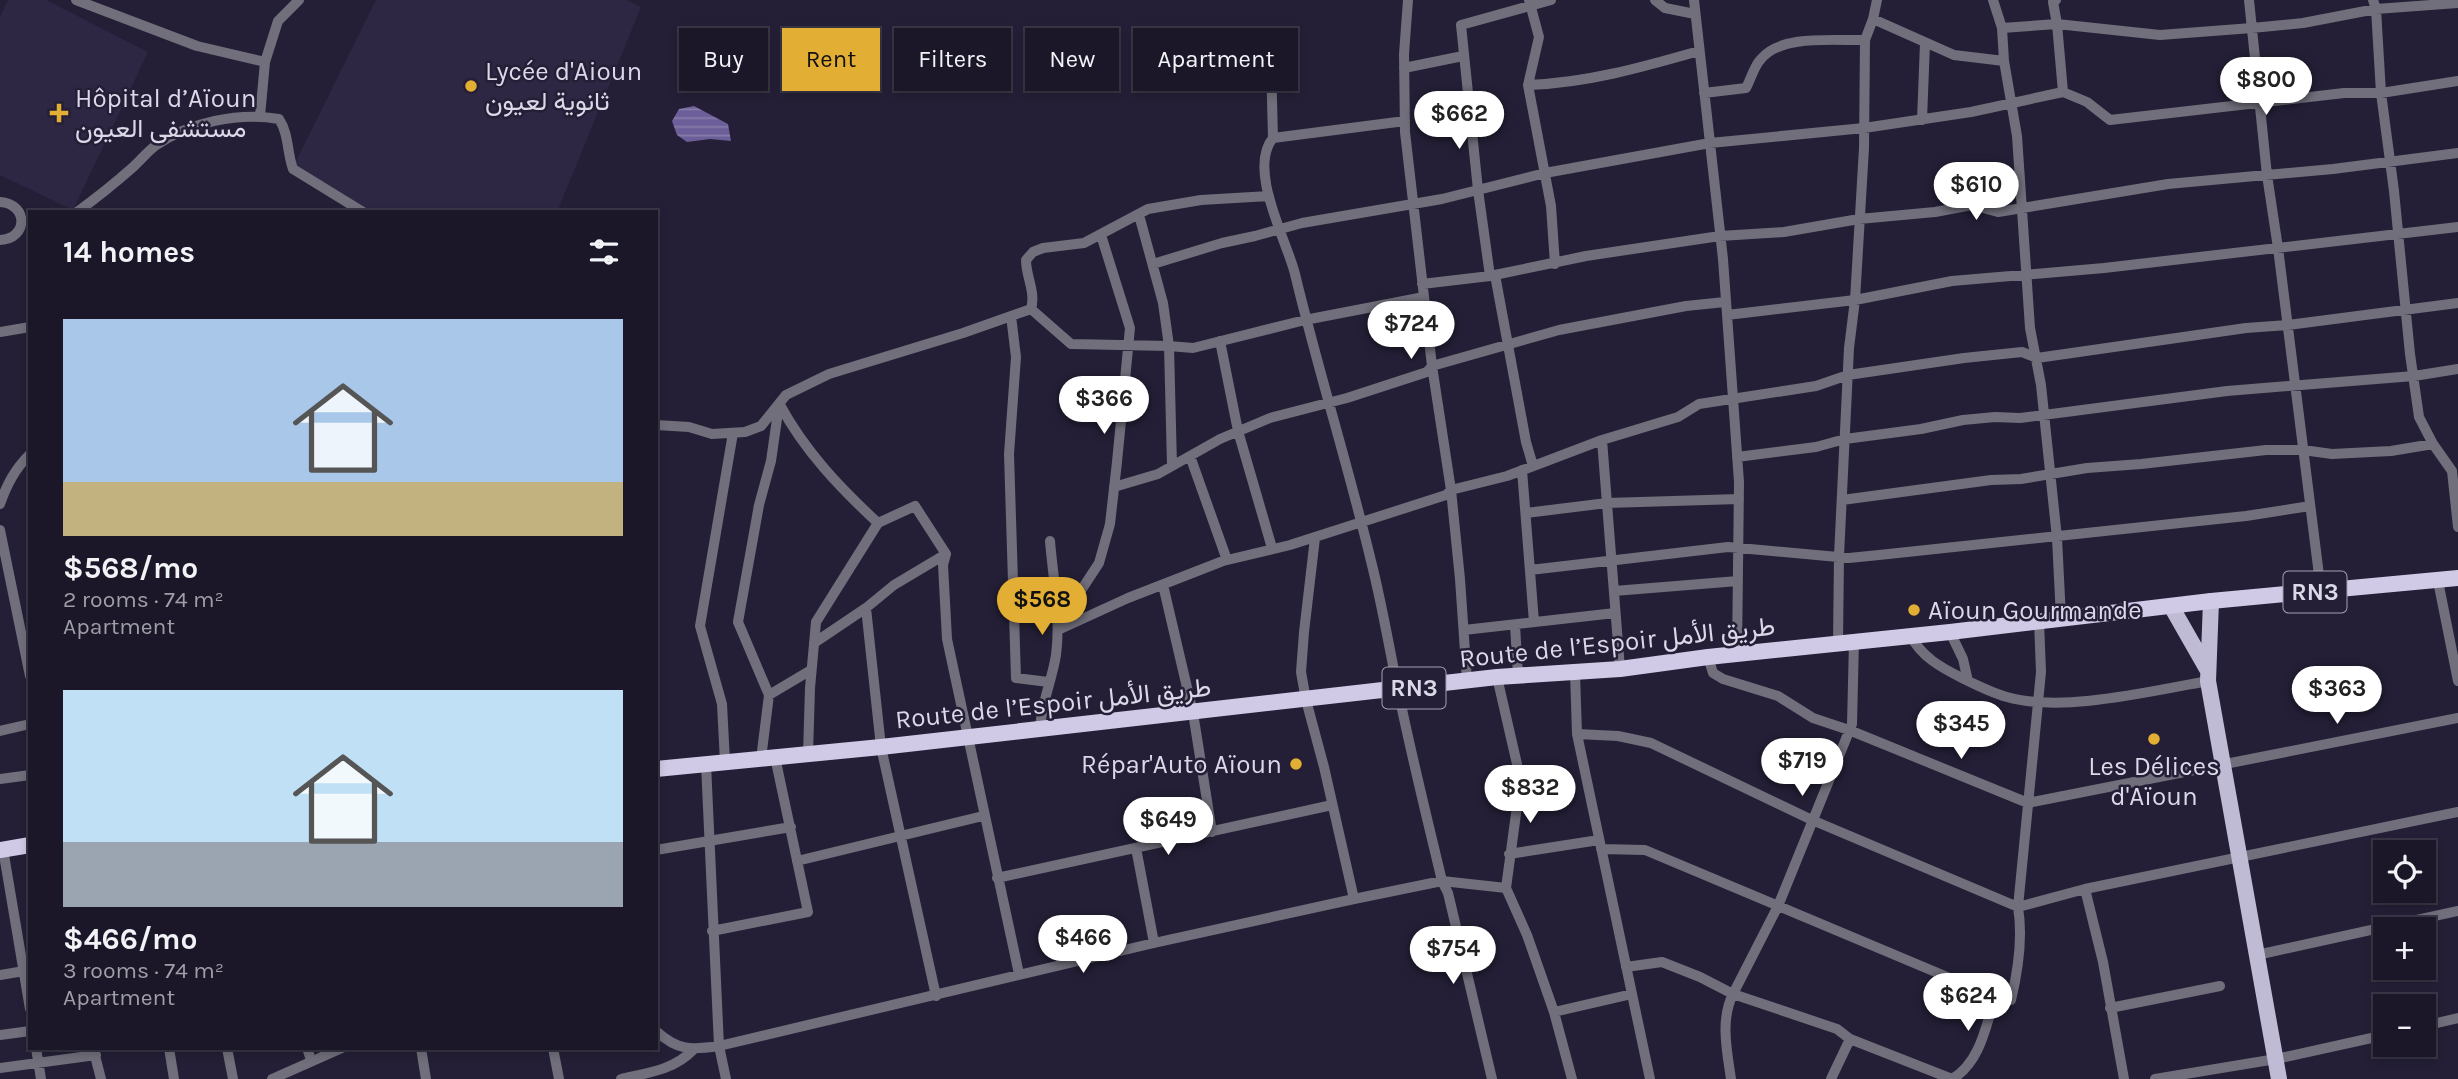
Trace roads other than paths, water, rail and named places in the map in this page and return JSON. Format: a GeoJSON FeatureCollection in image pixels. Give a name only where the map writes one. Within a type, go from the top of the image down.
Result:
{"type":"FeatureCollection","features":[{"type":"Feature","properties":{"kind":"highway","name":"Route de l’Espoir طريق الأمل"},"geometry":{"type":"LineString","coordinates":[[658,769],[1040,730],[1497,677],[1620,669],[2211,601],[2458,578]]}},
{"type":"Feature","properties":{"kind":"highway"},"geometry":{"type":"LineString","coordinates":[[2,849],[28,845]]}},
{"type":"Feature","properties":{"kind":"main road"},"geometry":{"type":"LineString","coordinates":[[2211,601],[2208,675],[2279,1079]]}},
{"type":"Feature","properties":{"kind":"main road"},"geometry":{"type":"LineString","coordinates":[[2171,606],[2208,675]]}},
{"type":"Feature","properties":{"kind":"street"},"geometry":{"type":"LineString","coordinates":[[76,0],[197,46],[265,62]]}},
{"type":"Feature","properties":{"kind":"street"},"geometry":{"type":"LineString","coordinates":[[260,116],[265,62],[278,21],[299,0]]}},
{"type":"Feature","properties":{"kind":"street"},"geometry":{"type":"LineString","coordinates":[[1408,0],[1404,68],[1405,121],[1412,203],[1432,366],[1451,490],[1467,681]]}},
{"type":"Feature","properties":{"kind":"street"},"geometry":{"type":"LineString","coordinates":[[1533,466],[1526,442],[1478,190],[1461,25],[1530,3],[1551,0]]}},
{"type":"Feature","properties":{"kind":"street"},"geometry":{"type":"LineString","coordinates":[[1655,0],[1665,8],[1695,14]]}},
{"type":"Feature","properties":{"kind":"street"},"geometry":{"type":"LineString","coordinates":[[1694,0],[1720,236],[1737,457],[1737,654]]}},
{"type":"Feature","properties":{"kind":"street"},"geometry":{"type":"LineString","coordinates":[[1731,1079],[1725,1026],[1726,1009],[1778,906],[1852,724],[1839,556],[1864,128],[1865,40],[1874,19],[1877,0]]}},
{"type":"Feature","properties":{"kind":"street"},"geometry":{"type":"LineString","coordinates":[[1993,0],[2002,28],[2004,61],[2017,136],[2025,275],[2030,328],[2044,413],[2057,538],[2061,618]]}},
{"type":"Feature","properties":{"kind":"street"},"geometry":{"type":"LineString","coordinates":[[2056,0],[2053,2],[2063,92]]}},
{"type":"Feature","properties":{"kind":"street"},"geometry":{"type":"LineString","coordinates":[[2249,0],[2267,175],[2321,592]]}},
{"type":"Feature","properties":{"kind":"street"},"geometry":{"type":"LineString","coordinates":[[1530,3],[1539,37],[1528,85],[1551,206],[1555,264]]}},
{"type":"Feature","properties":{"kind":"street"},"geometry":{"type":"LineString","coordinates":[[2002,28],[2057,24],[2160,35],[2303,23],[2375,5],[2458,3]]}},
{"type":"Feature","properties":{"kind":"street"},"geometry":{"type":"LineString","coordinates":[[2375,5],[2381,93],[2419,417],[2433,444],[2455,469],[2458,527]]}},
{"type":"Feature","properties":{"kind":"street"},"geometry":{"type":"LineString","coordinates":[[1874,19],[1954,55],[2004,61]]}},
{"type":"Feature","properties":{"kind":"street"},"geometry":{"type":"LineString","coordinates":[[1704,93],[1746,88],[1759,60],[1773,47],[1788,43],[1865,40]]}},
{"type":"Feature","properties":{"kind":"street"},"geometry":{"type":"LineString","coordinates":[[1922,120],[1925,43]]}},
{"type":"Feature","properties":{"kind":"street"},"geometry":{"type":"LineString","coordinates":[[1528,85],[1553,84],[1622,72],[1699,51]]}},
{"type":"Feature","properties":{"kind":"street"},"geometry":{"type":"LineString","coordinates":[[1404,68],[1464,56]]}},
{"type":"Feature","properties":{"kind":"street"},"geometry":{"type":"LineString","coordinates":[[1153,264],[1222,243],[1326,218],[1442,200],[1545,173],[1710,143],[1922,120],[2063,92],[2087,102],[2110,120],[2344,93],[2381,93],[2458,80]]}},
{"type":"Feature","properties":{"kind":"street"},"geometry":{"type":"LineString","coordinates":[[1272,91],[1273,138],[1268,144],[1264,162],[1269,196],[1294,272],[1362,523],[1442,881],[1448,893],[1492,1079]]}},
{"type":"Feature","properties":{"kind":"street"},"geometry":{"type":"LineString","coordinates":[[80,210],[130,170],[155,146],[174,136],[209,123],[260,116],[279,119],[284,127],[288,157],[293,169],[360,210]]}},
{"type":"Feature","properties":{"kind":"street"},"geometry":{"type":"LineString","coordinates":[[1273,138],[1405,121]]}},
{"type":"Feature","properties":{"kind":"street"},"geometry":{"type":"LineString","coordinates":[[1422,284],[1493,275],[1586,256],[1720,236],[1784,232],[1859,219],[1934,212],[1972,205],[1998,212],[2168,184],[2458,153]]}},
{"type":"Feature","properties":{"kind":"street"},"geometry":{"type":"LineString","coordinates":[[1031,309],[1033,293],[1026,260],[1033,252],[1056,246],[1070,247],[1101,235],[1148,209],[1201,200],[1269,196]]}},
{"type":"Feature","properties":{"kind":"street"},"geometry":{"type":"LineString","coordinates":[[6,203],[28,214]]}},
{"type":"Feature","properties":{"kind":"street"},"geometry":{"type":"LineString","coordinates":[[6,203],[20,213],[21,221],[20,230],[6,240]]}},
{"type":"Feature","properties":{"kind":"street"},"geometry":{"type":"LineString","coordinates":[[1139,215],[1163,303],[1169,346],[1172,466]]}},
{"type":"Feature","properties":{"kind":"street"},"geometry":{"type":"LineString","coordinates":[[1727,314],[1855,300],[1952,281],[2458,227]]}},
{"type":"Feature","properties":{"kind":"street"},"geometry":{"type":"LineString","coordinates":[[6,240],[28,232]]}},
{"type":"Feature","properties":{"kind":"street"},"geometry":{"type":"LineString","coordinates":[[1058,630],[1099,563],[1110,524],[1121,402],[1130,345],[1130,328],[1101,235]]}},
{"type":"Feature","properties":{"kind":"street"},"geometry":{"type":"LineString","coordinates":[[1031,309],[1071,344],[1193,348],[1305,320],[1424,297]]}},
{"type":"Feature","properties":{"kind":"street"},"geometry":{"type":"LineString","coordinates":[[1114,487],[1158,474],[1238,431],[1270,418],[1427,372],[1432,366],[1559,330],[1686,306],[1725,302]]}},
{"type":"Feature","properties":{"kind":"street"},"geometry":{"type":"LineString","coordinates":[[1058,630],[1227,560],[1362,523],[1446,495],[1451,490],[1521,470],[1602,440],[1678,417],[1699,404],[1816,386],[1848,375],[2022,352],[2036,358],[2246,328],[2458,303]]}},
{"type":"Feature","properties":{"kind":"street"},"geometry":{"type":"LineString","coordinates":[[658,425],[689,426],[712,434],[745,432],[761,426],[786,395],[829,374],[1031,309]]}},
{"type":"Feature","properties":{"kind":"street"},"geometry":{"type":"LineString","coordinates":[[1011,316],[1016,357],[1009,454],[1016,678],[1048,682]]}},
{"type":"Feature","properties":{"kind":"street"},"geometry":{"type":"LineString","coordinates":[[0,332],[28,327]]}},
{"type":"Feature","properties":{"kind":"street"},"geometry":{"type":"LineString","coordinates":[[1220,341],[1238,431],[1272,548]]}},
{"type":"Feature","properties":{"kind":"street"},"geometry":{"type":"LineString","coordinates":[[1737,457],[1816,447],[1845,439],[1921,429],[1963,420],[2020,418],[2044,413],[2295,385],[2414,376],[2458,369]]}},
{"type":"Feature","properties":{"kind":"street"},"geometry":{"type":"LineString","coordinates":[[779,404],[794,432],[846,493],[877,523]]}},
{"type":"Feature","properties":{"kind":"street"},"geometry":{"type":"LineString","coordinates":[[712,931],[808,912],[791,827],[768,758],[769,695],[738,622],[759,505],[771,461],[779,404]]}},
{"type":"Feature","properties":{"kind":"street"},"geometry":{"type":"LineString","coordinates":[[724,762],[722,704],[700,626],[733,433]]}},
{"type":"Feature","properties":{"kind":"street"},"geometry":{"type":"LineString","coordinates":[[1602,440],[1620,669]]}},
{"type":"Feature","properties":{"kind":"street"},"geometry":{"type":"LineString","coordinates":[[1842,500],[2050,473],[2266,450],[2303,450],[2332,454],[2391,451],[2433,444]]}},
{"type":"Feature","properties":{"kind":"street"},"geometry":{"type":"LineString","coordinates":[[0,504],[7,484],[17,467],[28,456]]}},
{"type":"Feature","properties":{"kind":"street"},"geometry":{"type":"LineString","coordinates":[[1190,456],[1227,560]]}},
{"type":"Feature","properties":{"kind":"street"},"geometry":{"type":"LineString","coordinates":[[1521,470],[1534,622]]}},
{"type":"Feature","properties":{"kind":"street"},"geometry":{"type":"LineString","coordinates":[[1526,513],[1607,503],[1739,499]]}},
{"type":"Feature","properties":{"kind":"street"},"geometry":{"type":"LineString","coordinates":[[808,755],[811,670],[816,622],[877,523],[915,506],[946,554],[943,565],[947,639],[1019,975]]}},
{"type":"Feature","properties":{"kind":"street"},"geometry":{"type":"LineString","coordinates":[[1530,570],[1728,547],[1859,557],[2057,538],[2310,506]]}},
{"type":"Feature","properties":{"kind":"street"},"geometry":{"type":"LineString","coordinates":[[0,530],[28,666]]}},
{"type":"Feature","properties":{"kind":"street"},"geometry":{"type":"LineString","coordinates":[[1315,538],[1301,671],[1354,899]]}},
{"type":"Feature","properties":{"kind":"street"},"geometry":{"type":"LineString","coordinates":[[1040,730],[1041,710],[1056,657],[1058,630],[1049,541]]}},
{"type":"Feature","properties":{"kind":"street"},"geometry":{"type":"LineString","coordinates":[[814,643],[866,608],[894,585],[946,554]]}},
{"type":"Feature","properties":{"kind":"street"},"geometry":{"type":"LineString","coordinates":[[2438,580],[2458,681]]}},
{"type":"Feature","properties":{"kind":"street"},"geometry":{"type":"LineString","coordinates":[[1614,591],[1738,581]]}},
{"type":"Feature","properties":{"kind":"street"},"geometry":{"type":"LineString","coordinates":[[1163,585],[1193,713],[1212,832]]}},
{"type":"Feature","properties":{"kind":"street"},"geometry":{"type":"LineString","coordinates":[[866,608],[881,747],[936,996]]}},
{"type":"Feature","properties":{"kind":"street"},"geometry":{"type":"LineString","coordinates":[[1464,630],[1615,613]]}},
{"type":"Feature","properties":{"kind":"street"},"geometry":{"type":"LineString","coordinates":[[1509,854],[1600,845],[1645,850],[1995,997],[2011,1000],[2015,983],[2020,922],[2018,907],[2041,672],[2039,621]]}},
{"type":"Feature","properties":{"kind":"street"},"geometry":{"type":"LineString","coordinates":[[1515,625],[1518,676]]}},
{"type":"Feature","properties":{"kind":"street"},"geometry":{"type":"LineString","coordinates":[[1950,632],[1963,659],[1968,681]]}},
{"type":"Feature","properties":{"kind":"street"},"geometry":{"type":"LineString","coordinates":[[1910,635],[1918,650],[1926,657],[1968,681],[2007,697],[2038,702],[2092,701],[2208,675]]}},
{"type":"Feature","properties":{"kind":"street"},"geometry":{"type":"LineString","coordinates":[[1708,657],[1713,673],[1723,679],[1778,696],[1813,718],[2028,803],[2458,718]]}},
{"type":"Feature","properties":{"kind":"street"},"geometry":{"type":"LineString","coordinates":[[769,695],[811,670]]}},
{"type":"Feature","properties":{"kind":"street"},"geometry":{"type":"LineString","coordinates":[[1575,673],[1577,734],[1650,1079]]}},
{"type":"Feature","properties":{"kind":"street"},"geometry":{"type":"LineString","coordinates":[[1497,677],[1517,764],[1518,799],[1506,888],[1527,935],[1572,1079]]}},
{"type":"Feature","properties":{"kind":"street"},"geometry":{"type":"LineString","coordinates":[[0,731],[28,724]]}},
{"type":"Feature","properties":{"kind":"street"},"geometry":{"type":"LineString","coordinates":[[1577,734],[1618,736],[1651,743],[1812,820],[2018,907],[2085,889],[2458,812]]}},
{"type":"Feature","properties":{"kind":"street"},"geometry":{"type":"LineString","coordinates":[[706,764],[719,1046],[726,1079]]}},
{"type":"Feature","properties":{"kind":"street"},"geometry":{"type":"LineString","coordinates":[[0,779],[28,775]]}},
{"type":"Feature","properties":{"kind":"street"},"geometry":{"type":"LineString","coordinates":[[997,878],[1332,805]]}},
{"type":"Feature","properties":{"kind":"street"},"geometry":{"type":"LineString","coordinates":[[797,861],[984,816]]}},
{"type":"Feature","properties":{"kind":"street"},"geometry":{"type":"LineString","coordinates":[[658,850],[791,827]]}},
{"type":"Feature","properties":{"kind":"street"},"geometry":{"type":"LineString","coordinates":[[1136,848],[1154,943]]}},
{"type":"Feature","properties":{"kind":"street"},"geometry":{"type":"LineString","coordinates":[[2,849],[28,990]]}},
{"type":"Feature","properties":{"kind":"street"},"geometry":{"type":"LineString","coordinates":[[658,1032],[678,1046],[693,1049],[719,1046],[1154,943],[1442,881],[1506,888]]}},
{"type":"Feature","properties":{"kind":"street"},"geometry":{"type":"LineString","coordinates":[[2085,889],[2103,962],[2124,1079]]}},
{"type":"Feature","properties":{"kind":"street"},"geometry":{"type":"LineString","coordinates":[[0,911],[12,909]]}},
{"type":"Feature","properties":{"kind":"street"},"geometry":{"type":"LineString","coordinates":[[2257,955],[2458,911]]}},
{"type":"Feature","properties":{"kind":"street"},"geometry":{"type":"LineString","coordinates":[[1626,967],[1662,962],[1733,994],[1837,1029],[1850,1039],[1952,1079],[1965,1072],[1980,1045],[1995,997]]}},
{"type":"Feature","properties":{"kind":"street"},"geometry":{"type":"LineString","coordinates":[[0,975],[26,970]]}},
{"type":"Feature","properties":{"kind":"street"},"geometry":{"type":"LineString","coordinates":[[2110,1008],[2220,986]]}},
{"type":"Feature","properties":{"kind":"street"},"geometry":{"type":"LineString","coordinates":[[1553,1012],[1632,994]]}},
{"type":"Feature","properties":{"kind":"street"},"geometry":{"type":"LineString","coordinates":[[2436,1023],[2458,1018]]}},
{"type":"Feature","properties":{"kind":"street"},"geometry":{"type":"LineString","coordinates":[[0,1035],[28,1031]]}},
{"type":"Feature","properties":{"kind":"street"},"geometry":{"type":"LineString","coordinates":[[2155,1079],[2276,1059],[2373,1038]]}},
{"type":"Feature","properties":{"kind":"street"},"geometry":{"type":"LineString","coordinates":[[1831,1079],[1850,1039]]}},
{"type":"Feature","properties":{"kind":"street"},"geometry":{"type":"LineString","coordinates":[[621,1079],[662,1074],[693,1049]]}},
{"type":"Feature","properties":{"kind":"street"},"geometry":{"type":"LineString","coordinates":[[36,1050],[41,1079]]}},
{"type":"Feature","properties":{"kind":"street"},"geometry":{"type":"LineString","coordinates":[[169,1050],[174,1079]]}},
{"type":"Feature","properties":{"kind":"street"},"geometry":{"type":"LineString","coordinates":[[227,1050],[233,1079]]}},
{"type":"Feature","properties":{"kind":"street"},"geometry":{"type":"LineString","coordinates":[[308,1050],[311,1060]]}},
{"type":"Feature","properties":{"kind":"street"},"geometry":{"type":"LineString","coordinates":[[272,1079],[337,1050]]}},
{"type":"Feature","properties":{"kind":"street"},"geometry":{"type":"LineString","coordinates":[[421,1050],[426,1079]]}},
{"type":"Feature","properties":{"kind":"street"},"geometry":{"type":"LineString","coordinates":[[553,1050],[559,1079]]}},
{"type":"Feature","properties":{"kind":"street"},"geometry":{"type":"LineString","coordinates":[[0,1068],[94,1051],[101,1079]]}},
{"type":"Feature","properties":{"kind":"place","name":"Lycée d'Aioun ثانوية لعيون"},"geometry":{"type":"Point","coordinates":[471,86]}},
{"type":"Feature","properties":{"kind":"place","name":"Hôpital d’Aïoun مستشفى العيون"},"geometry":{"type":"Point","coordinates":[59,113]}},
{"type":"Feature","properties":{"kind":"place","name":"Aïoun Gourmande"},"geometry":{"type":"Point","coordinates":[1914,610]}},
{"type":"Feature","properties":{"kind":"place","name":"Les Délices d'Aïoun"},"geometry":{"type":"Point","coordinates":[2154,739]}},
{"type":"Feature","properties":{"kind":"place","name":"Répar'Auto Aïoun"},"geometry":{"type":"Point","coordinates":[1296,764]}}]}
